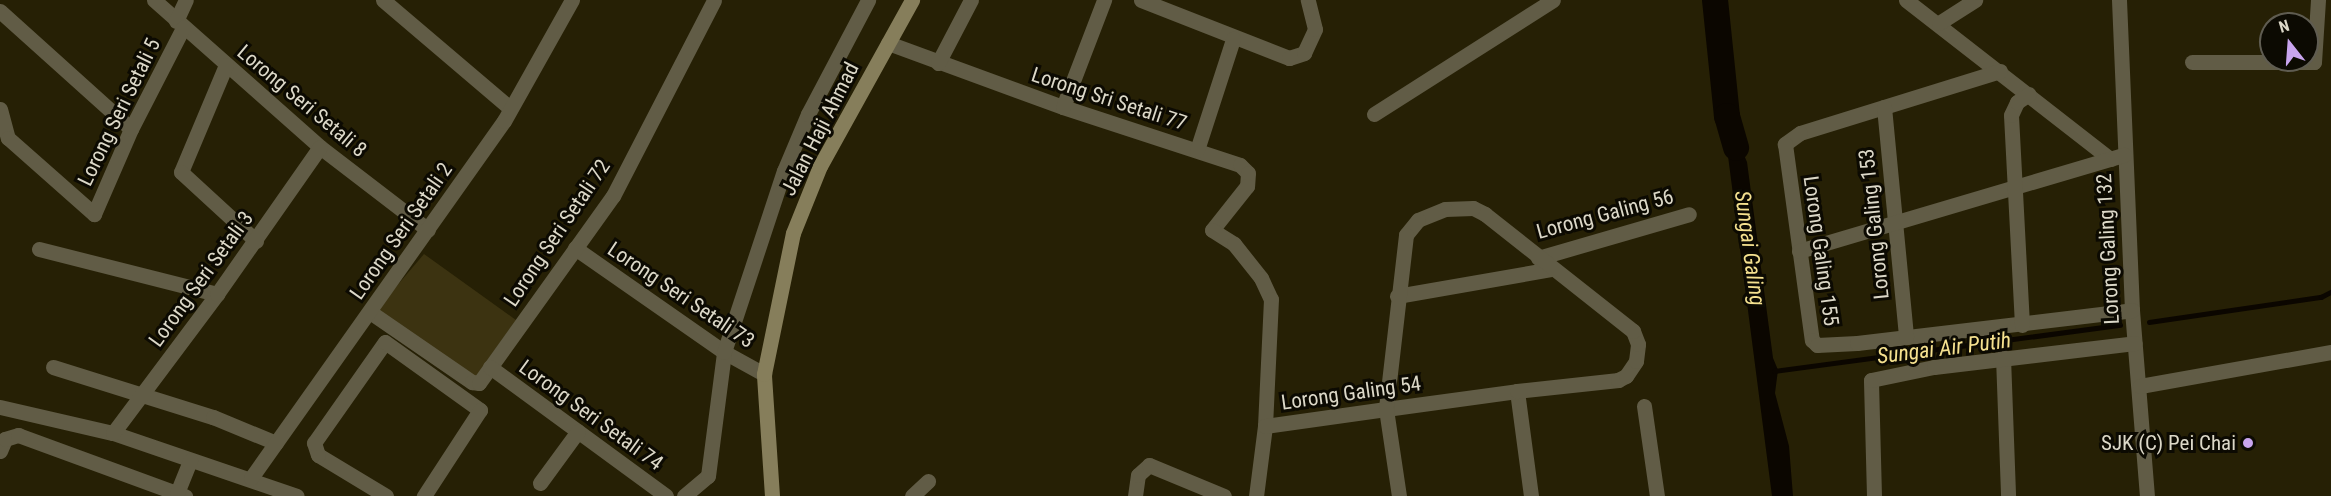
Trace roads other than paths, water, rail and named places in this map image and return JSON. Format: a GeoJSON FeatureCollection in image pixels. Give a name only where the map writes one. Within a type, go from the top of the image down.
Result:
{"type":"FeatureCollection","features":[{"type":"Feature","properties":{"kind":"street","name":"Lorong Seri Setali 8"},"geometry":{"type":"LineString","coordinates":[[154,0],[179,25],[320,147],[428,230]]}},
{"type":"Feature","properties":{"kind":"street","name":"Lorong Seri Setali 5"},"geometry":{"type":"LineString","coordinates":[[0,109],[4,131],[94,214],[179,25],[186,0]]}},
{"type":"Feature","properties":{"kind":"street"},"geometry":{"type":"LineString","coordinates":[[383,0],[510,108]]}},
{"type":"Feature","properties":{"kind":"street","name":"Lorong Seri Setali 2"},"geometry":{"type":"LineString","coordinates":[[251,478],[428,230],[510,108],[572,0]]}},
{"type":"Feature","properties":{"kind":"street","name":"Lorong Seri Setali 72"},"geometry":{"type":"LineString","coordinates":[[370,312],[472,382],[479,382],[613,196],[714,0]]}},
{"type":"Feature","properties":{"kind":"street"},"geometry":{"type":"LineString","coordinates":[[684,496],[708,476],[724,352],[791,154],[868,0]]}},
{"type":"Feature","properties":{"kind":"street","name":"Jalan Haji Ahmad"},"geometry":{"type":"LineString","coordinates":[[772,496],[764,374],[793,233],[820,166],[912,0]]}},
{"type":"Feature","properties":{"kind":"street"},"geometry":{"type":"LineString","coordinates":[[938,63],[971,0]]}},
{"type":"Feature","properties":{"kind":"street"},"geometry":{"type":"LineString","coordinates":[[1063,107],[1104,0]]}},
{"type":"Feature","properties":{"kind":"street"},"geometry":{"type":"LineString","coordinates":[[1141,0],[1233,39],[1289,58],[1304,53],[1315,28],[1308,0]]}},
{"type":"Feature","properties":{"kind":"street"},"geometry":{"type":"LineString","coordinates":[[1374,114],[1535,5],[1553,0]]}},
{"type":"Feature","properties":{"kind":"street"},"geometry":{"type":"LineString","coordinates":[[1906,0],[1939,23],[2028,94],[2117,157]]}},
{"type":"Feature","properties":{"kind":"street"},"geometry":{"type":"LineString","coordinates":[[1939,23],[1975,0]]}},
{"type":"Feature","properties":{"kind":"street","name":"Lorong Galing 132"},"geometry":{"type":"LineString","coordinates":[[2119,0],[2117,157],[2140,386],[2147,496]]}},
{"type":"Feature","properties":{"kind":"street"},"geometry":{"type":"LineString","coordinates":[[2192,62],[2314,62],[2318,0]]}},
{"type":"Feature","properties":{"kind":"street"},"geometry":{"type":"LineString","coordinates":[[0,10],[131,129]]}},
{"type":"Feature","properties":{"kind":"street"},"geometry":{"type":"LineString","coordinates":[[1197,150],[1233,39]]}},
{"type":"Feature","properties":{"kind":"street","name":"Lorong Sri Setali 77"},"geometry":{"type":"LineString","coordinates":[[888,43],[1063,107],[1240,165],[1248,173],[1247,186],[1212,230]]}},
{"type":"Feature","properties":{"kind":"street"},"geometry":{"type":"LineString","coordinates":[[226,65],[181,172],[256,241]]}},
{"type":"Feature","properties":{"kind":"street","name":"Lorong Galing 155"},"geometry":{"type":"LineString","coordinates":[[2000,71],[1800,133],[1785,144],[1813,343],[2022,326],[2132,310]]}},
{"type":"Feature","properties":{"kind":"street"},"geometry":{"type":"LineString","coordinates":[[2022,326],[2011,115],[2017,102],[2028,94]]}},
{"type":"Feature","properties":{"kind":"street","name":"Lorong Galing 153"},"geometry":{"type":"LineString","coordinates":[[1884,107],[1906,337]]}},
{"type":"Feature","properties":{"kind":"street","name":"Lorong Seri Setali 3"},"geometry":{"type":"LineString","coordinates":[[113,433],[256,241],[320,147]]}},
{"type":"Feature","properties":{"kind":"street"},"geometry":{"type":"LineString","coordinates":[[1799,251],[2016,189],[2117,157]]}},
{"type":"Feature","properties":{"kind":"street","name":"Lorong Galing 56"},"geometry":{"type":"LineString","coordinates":[[1626,376],[1636,361],[1638,344],[1633,331],[1551,269],[1397,296],[1410,227],[1445,209],[1473,208],[1538,258],[1689,214]]}},
{"type":"Feature","properties":{"kind":"street","name":"Lorong Galing 54"},"geometry":{"type":"LineString","coordinates":[[1212,230],[1234,244],[1268,290],[1271,310],[1265,426],[1626,376]]}},
{"type":"Feature","properties":{"kind":"street","name":"Lorong Seri Setali 73"},"geometry":{"type":"LineString","coordinates":[[575,248],[724,352],[764,374]]}},
{"type":"Feature","properties":{"kind":"street"},"geometry":{"type":"LineString","coordinates":[[39,249],[217,294]]}},
{"type":"Feature","properties":{"kind":"street"},"geometry":{"type":"LineString","coordinates":[[1538,258],[1551,269]]}},
{"type":"Feature","properties":{"kind":"street"},"geometry":{"type":"LineString","coordinates":[[1397,296],[1386,409],[1399,496]]}},
{"type":"Feature","properties":{"kind":"street"},"geometry":{"type":"LineString","coordinates":[[386,496],[315,450],[315,437],[385,342],[477,405],[479,416],[424,496]]}},
{"type":"Feature","properties":{"kind":"street"},"geometry":{"type":"LineString","coordinates":[[1874,496],[1871,380],[2003,357],[2135,343]]}},
{"type":"Feature","properties":{"kind":"street"},"geometry":{"type":"LineString","coordinates":[[2140,386],[2331,352]]}},
{"type":"Feature","properties":{"kind":"street"},"geometry":{"type":"LineString","coordinates":[[2003,357],[2008,496]]}},
{"type":"Feature","properties":{"kind":"street"},"geometry":{"type":"LineString","coordinates":[[335,361],[358,376]]}},
{"type":"Feature","properties":{"kind":"street"},"geometry":{"type":"LineString","coordinates":[[53,367],[142,394],[276,443]]}},
{"type":"Feature","properties":{"kind":"street","name":"Lorong Seri Setali 74"},"geometry":{"type":"LineString","coordinates":[[490,367],[666,496]]}},
{"type":"Feature","properties":{"kind":"street"},"geometry":{"type":"LineString","coordinates":[[1517,391],[1531,496]]}},
{"type":"Feature","properties":{"kind":"street"},"geometry":{"type":"LineString","coordinates":[[1644,406],[1657,496]]}},
{"type":"Feature","properties":{"kind":"street"},"geometry":{"type":"LineString","coordinates":[[0,407],[113,433],[251,478],[297,496]]}},
{"type":"Feature","properties":{"kind":"street"},"geometry":{"type":"LineString","coordinates":[[1256,496],[1265,426]]}},
{"type":"Feature","properties":{"kind":"street"},"geometry":{"type":"LineString","coordinates":[[540,483],[578,431]]}},
{"type":"Feature","properties":{"kind":"street"},"geometry":{"type":"LineString","coordinates":[[0,451],[5,439],[18,435],[181,494],[190,460]]}},
{"type":"Feature","properties":{"kind":"street"},"geometry":{"type":"LineString","coordinates":[[1135,496],[1138,475],[1149,465],[1224,496]]}},
{"type":"Feature","properties":{"kind":"street"},"geometry":{"type":"LineString","coordinates":[[912,496],[928,481]]}},
{"type":"Feature","properties":{"kind":"water"},"geometry":{"type":"Polygon","coordinates":[[[1727,116],[1747,162],[1773,358],[1778,370],[1775,393],[1789,446],[1793,496],[1772,496],[1728,156],[1727,116]]]}},
{"type":"Feature","properties":{"kind":"waterway","name":"Sungai Galing"},"geometry":{"type":"LineString","coordinates":[[1715,0],[1727,116],[1736,148]]}},
{"type":"Feature","properties":{"kind":"waterway","name":"Sungai Air Putih"},"geometry":{"type":"LineString","coordinates":[[2149,322],[2321,297],[2331,292]]}},
{"type":"Feature","properties":{"kind":"waterway","name":"Sungai Air Putih"},"geometry":{"type":"LineString","coordinates":[[1774,371],[2120,325]]}},
{"type":"Feature","properties":{"kind":"place","name":"SJK (C) Pei Chai"},"geometry":{"type":"Point","coordinates":[2248,443]}}]}
